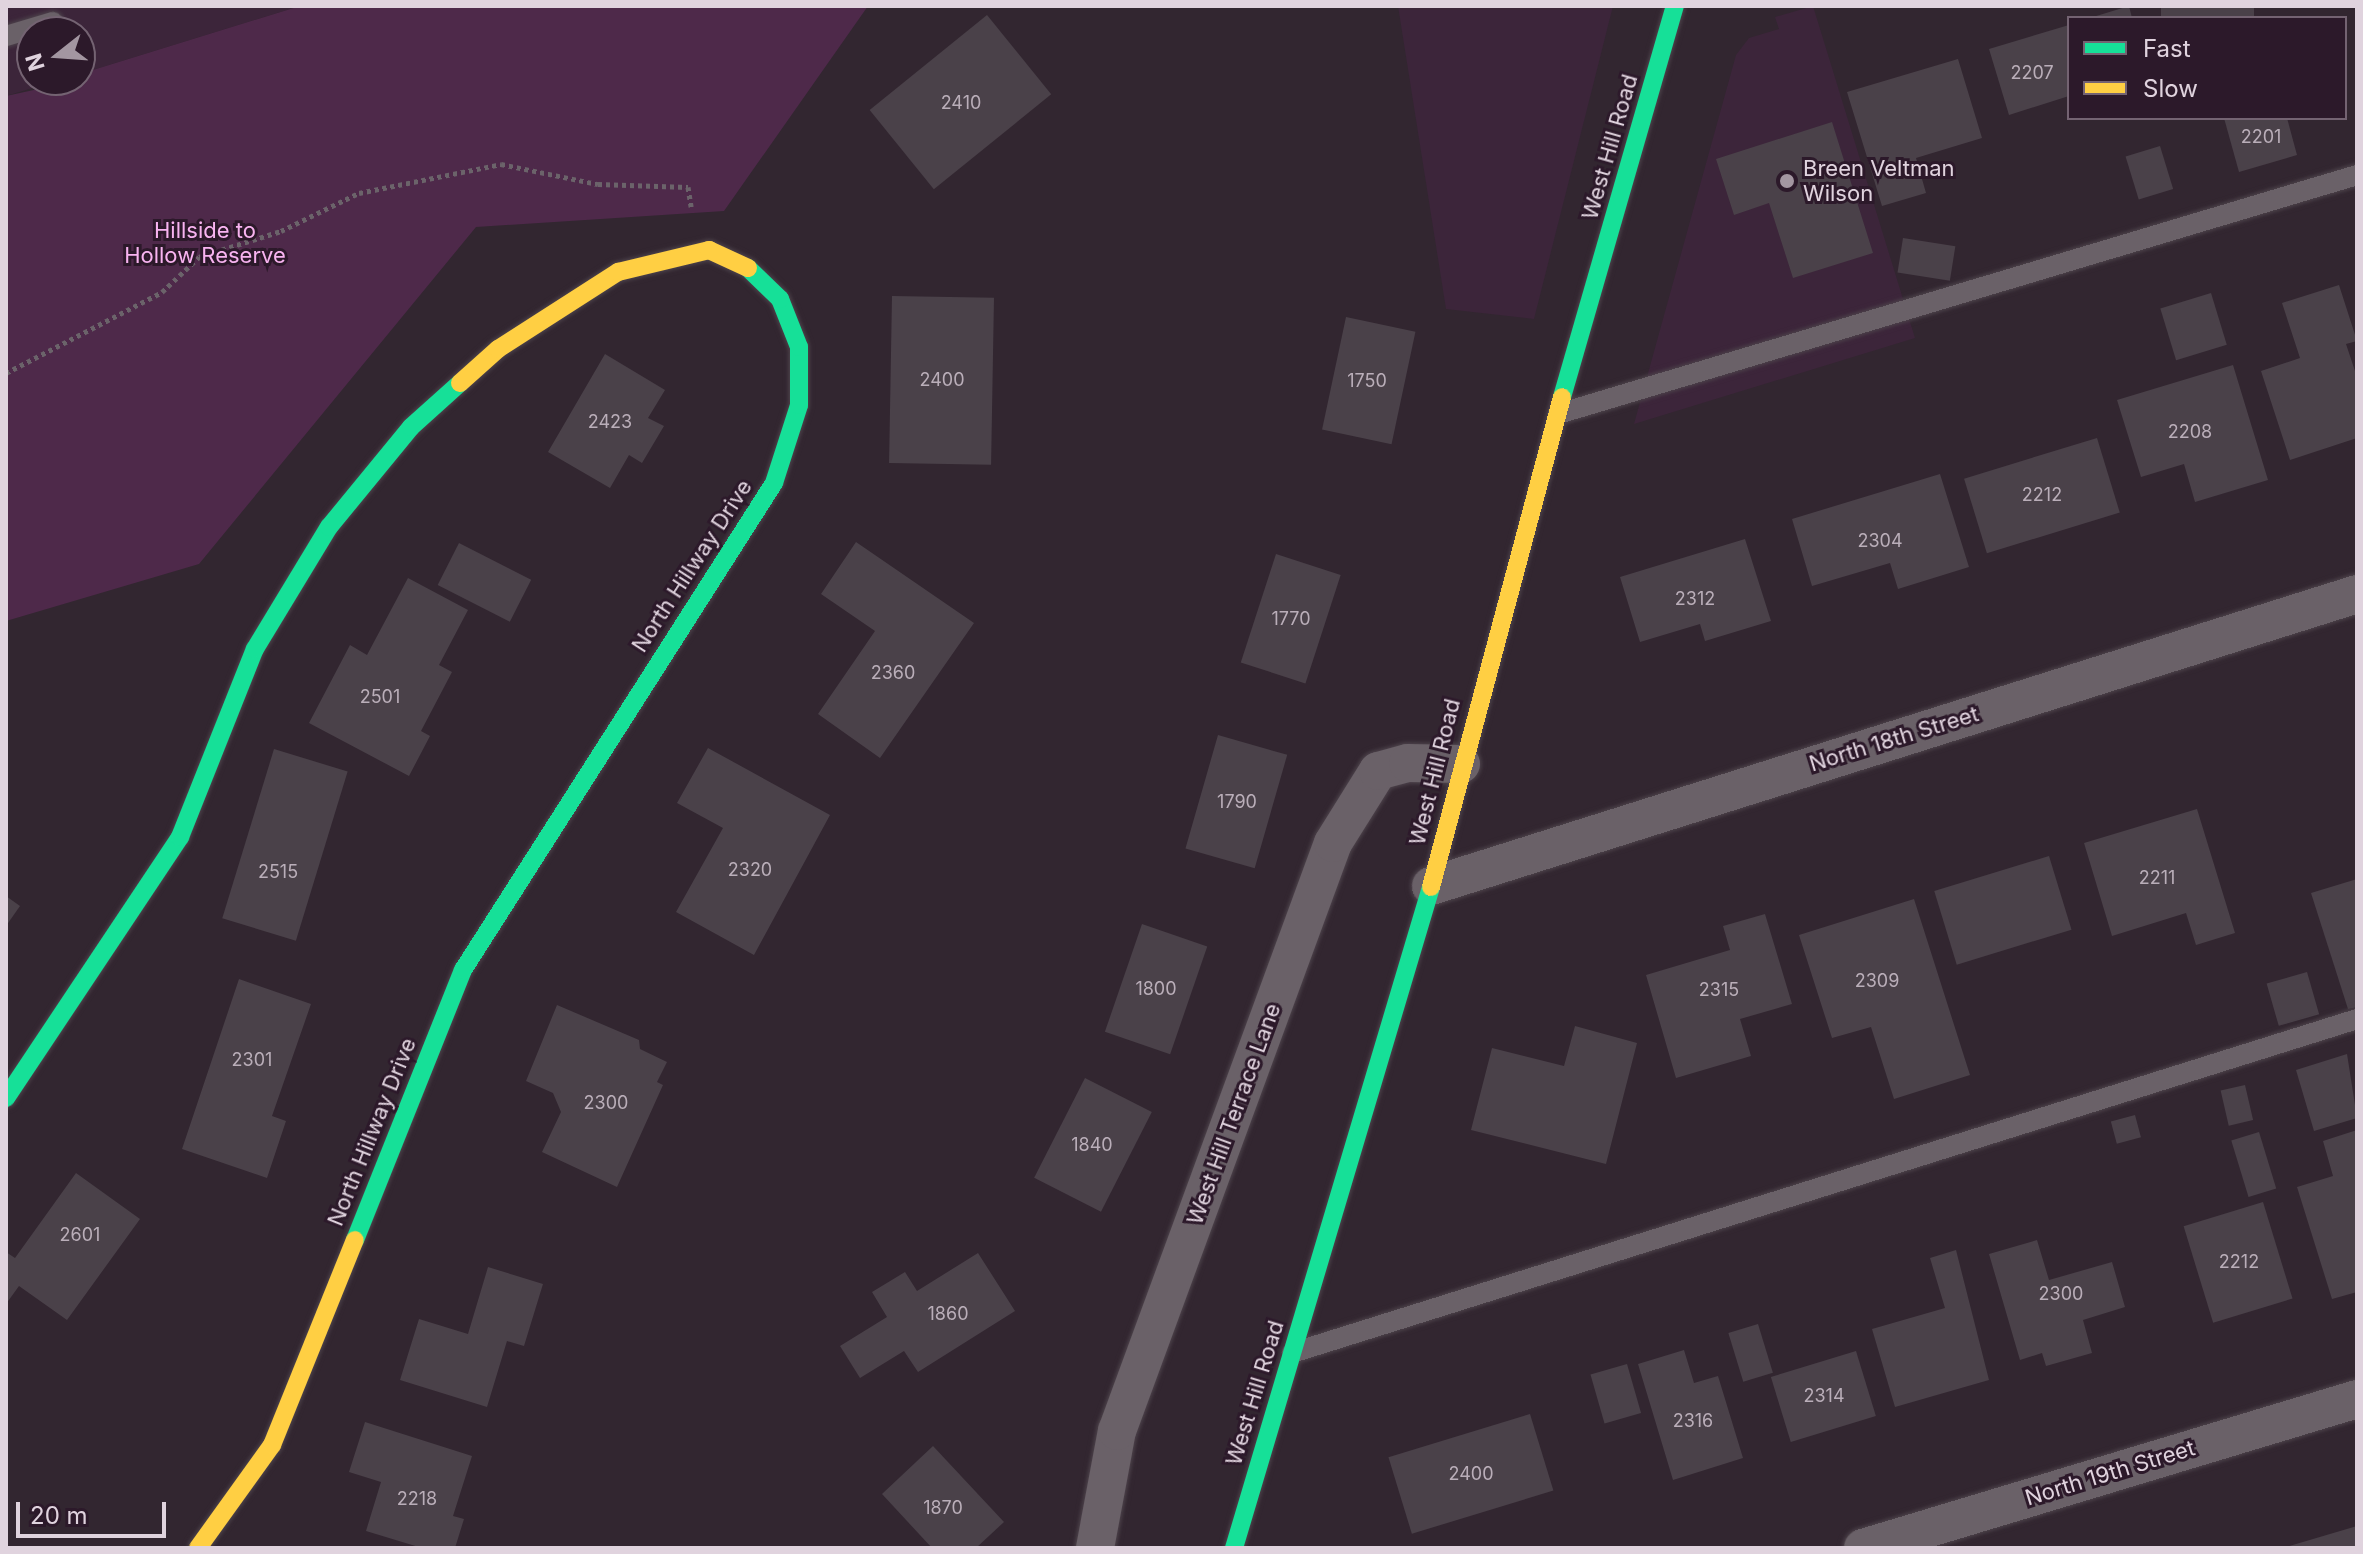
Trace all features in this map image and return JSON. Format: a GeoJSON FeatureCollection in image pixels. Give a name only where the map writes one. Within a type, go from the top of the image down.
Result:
{"type":"FeatureCollection","features":[{"type":"Feature","properties":{"kind":"street","name":"West Hill Road"},"geometry":{"type":"LineString","coordinates":[[1234,1548],[1431,886],[1461,764],[1558,414],[1675,6]]}},
{"type":"Feature","properties":{"kind":"street","name":"North Hillway Drive"},"geometry":{"type":"LineString","coordinates":[[6,1098],[180,837],[255,649],[329,527],[411,427],[498,349],[618,272],[709,250],[742,263],[780,299],[799,347],[799,405],[774,483],[463,970],[272,1445],[198,1548]]}},
{"type":"Feature","properties":{"kind":"street","name":"North 18th Street"},"geometry":{"type":"LineString","coordinates":[[1431,886],[2357,594]]}},
{"type":"Feature","properties":{"kind":"street","name":"West Hill Terrace Lane"},"geometry":{"type":"LineString","coordinates":[[1095,1548],[1117,1431],[1333,843],[1378,771],[1408,763],[1461,764]]}},
{"type":"Feature","properties":{"kind":"street","name":"North 19th Street"},"geometry":{"type":"LineString","coordinates":[[1863,1548],[2357,1399]]}},
{"type":"Feature","properties":{"kind":"lane"},"geometry":{"type":"LineString","coordinates":[[1558,414],[2357,175]]}},
{"type":"Feature","properties":{"kind":"lane"},"geometry":{"type":"LineString","coordinates":[[1292,1353],[2357,1019]]}},
{"type":"Feature","properties":{"kind":"path"},"geometry":{"type":"LineString","coordinates":[[6,373],[162,292],[199,257],[281,231],[359,193],[501,164],[598,184],[688,187],[692,203],[679,255]]}},
{"type":"Feature","properties":{"kind":"shaded area"},"geometry":{"type":"Polygon","coordinates":[[[6,6],[300,6],[96,69],[96,16],[16,16],[16,93],[6,96],[6,6]]]}},
{"type":"Feature","properties":{"kind":"shaded area"},"geometry":{"type":"Polygon","coordinates":[[[1398,6],[1613,6],[1534,319],[1446,309],[1398,6]]]}},
{"type":"Feature","properties":{"kind":"shaded area"},"geometry":{"type":"Polygon","coordinates":[[[1813,6],[1915,338],[1634,424],[1736,55],[1749,38],[1779,29],[1775,17],[1813,6]]]}},
{"type":"Feature","properties":{"kind":"green space","name":"Hillside to Hollow Reserve"},"geometry":{"type":"Polygon","coordinates":[[[300,6],[868,6],[724,211],[476,227],[199,564],[6,621],[6,96],[96,96],[96,69],[300,6]]]}},
{"type":"Feature","properties":{"kind":"building"},"geometry":{"type":"Polygon","coordinates":[[[2129,6],[2132,16],[2096,16],[2129,6]]]}},
{"type":"Feature","properties":{"kind":"building"},"geometry":{"type":"Polygon","coordinates":[[[2161,6],[2254,6],[2254,16],[2161,16],[2161,6]]]}},
{"type":"Feature","properties":{"kind":"building"},"geometry":{"type":"Polygon","coordinates":[[[987,15],[1051,94],[934,189],[870,110],[987,15]]]}},
{"type":"Feature","properties":{"kind":"building"},"geometry":{"type":"Polygon","coordinates":[[[2067,26],[2067,97],[2009,115],[1989,49],[2067,26]]]}},
{"type":"Feature","properties":{"kind":"building"},"geometry":{"type":"Polygon","coordinates":[[[1958,59],[1982,138],[1916,158],[1926,193],[1882,206],[1847,92],[1958,59]]]}},
{"type":"Feature","properties":{"kind":"building"},"geometry":{"type":"Polygon","coordinates":[[[2225,120],[2288,120],[2297,155],[2239,172],[2225,120]]]}},
{"type":"Feature","properties":{"kind":"building","name":"Breen Veltman Wilson"},"geometry":{"type":"Polygon","coordinates":[[[1832,122],[1873,253],[1793,278],[1769,203],[1734,215],[1716,159],[1832,122]]]}},
{"type":"Feature","properties":{"kind":"building"},"geometry":{"type":"Polygon","coordinates":[[[2160,146],[2173,189],[2139,200],[2126,157],[2160,146]]]}},
{"type":"Feature","properties":{"kind":"building"},"geometry":{"type":"Polygon","coordinates":[[[1903,238],[1955,246],[1950,281],[1898,273],[1903,238]]]}},
{"type":"Feature","properties":{"kind":"building"},"geometry":{"type":"Polygon","coordinates":[[[2339,285],[2357,341],[2346,344],[2357,377],[2357,438],[2290,460],[2261,371],[2300,358],[2282,303],[2339,285]]]}},
{"type":"Feature","properties":{"kind":"building"},"geometry":{"type":"Polygon","coordinates":[[[2211,293],[2227,345],[2176,360],[2160,308],[2211,293]]]}},
{"type":"Feature","properties":{"kind":"building"},"geometry":{"type":"Polygon","coordinates":[[[892,296],[994,298],[991,465],[889,463],[892,296]]]}},
{"type":"Feature","properties":{"kind":"building"},"geometry":{"type":"Polygon","coordinates":[[[1346,317],[1415,332],[1392,444],[1322,429],[1346,317]]]}},
{"type":"Feature","properties":{"kind":"building"},"geometry":{"type":"Polygon","coordinates":[[[605,354],[665,390],[648,418],[664,426],[642,463],[629,455],[610,488],[548,452],[605,354]]]}},
{"type":"Feature","properties":{"kind":"building"},"geometry":{"type":"Polygon","coordinates":[[[2233,365],[2268,480],[2195,502],[2184,464],[2141,477],[2117,400],[2233,365]]]}},
{"type":"Feature","properties":{"kind":"building"},"geometry":{"type":"Polygon","coordinates":[[[2097,438],[2120,513],[1987,553],[1964,479],[2097,438]]]}},
{"type":"Feature","properties":{"kind":"building"},"geometry":{"type":"Polygon","coordinates":[[[1940,474],[1969,567],[1898,589],[1890,563],[1812,586],[1792,519],[1940,474]]]}},
{"type":"Feature","properties":{"kind":"building"},"geometry":{"type":"Polygon","coordinates":[[[1745,539],[1771,621],[1705,641],[1700,624],[1640,642],[1620,577],[1745,539]]]}},
{"type":"Feature","properties":{"kind":"building"},"geometry":{"type":"Polygon","coordinates":[[[856,542],[974,623],[880,758],[818,714],[875,631],[821,594],[856,542]]]}},
{"type":"Feature","properties":{"kind":"building"},"geometry":{"type":"Polygon","coordinates":[[[459,543],[531,580],[510,622],[438,585],[459,543]]]}},
{"type":"Feature","properties":{"kind":"building"},"geometry":{"type":"Polygon","coordinates":[[[1276,554],[1341,575],[1305,683],[1241,662],[1276,554]]]}},
{"type":"Feature","properties":{"kind":"building"},"geometry":{"type":"Polygon","coordinates":[[[408,578],[468,610],[439,665],[452,672],[421,731],[430,736],[409,776],[309,723],[350,645],[367,655],[408,578]]]}},
{"type":"Feature","properties":{"kind":"building"},"geometry":{"type":"Polygon","coordinates":[[[1218,735],[1287,755],[1255,868],[1185,848],[1218,735]]]}},
{"type":"Feature","properties":{"kind":"building"},"geometry":{"type":"Polygon","coordinates":[[[708,748],[830,815],[754,955],[676,912],[723,828],[677,803],[708,748]]]}},
{"type":"Feature","properties":{"kind":"building"},"geometry":{"type":"Polygon","coordinates":[[[274,749],[348,772],[296,941],[222,918],[274,749]]]}},
{"type":"Feature","properties":{"kind":"building"},"geometry":{"type":"Polygon","coordinates":[[[2197,809],[2235,933],[2196,945],[2186,913],[2112,936],[2084,843],[2197,809]]]}},
{"type":"Feature","properties":{"kind":"building"},"geometry":{"type":"Polygon","coordinates":[[[2049,856],[2072,930],[1957,965],[1934,891],[2049,856]]]}},
{"type":"Feature","properties":{"kind":"building"},"geometry":{"type":"Polygon","coordinates":[[[2357,879],[2357,1007],[2348,1009],[2311,893],[2357,879]]]}},
{"type":"Feature","properties":{"kind":"building"},"geometry":{"type":"Polygon","coordinates":[[[6,896],[20,906],[6,926],[6,896]]]}},
{"type":"Feature","properties":{"kind":"building"},"geometry":{"type":"Polygon","coordinates":[[[1914,899],[1970,1075],[1894,1099],[1871,1027],[1832,1038],[1799,935],[1914,899]]]}},
{"type":"Feature","properties":{"kind":"building"},"geometry":{"type":"Polygon","coordinates":[[[1765,914],[1792,1004],[1740,1019],[1751,1056],[1676,1078],[1646,975],[1730,950],[1723,926],[1765,914]]]}},
{"type":"Feature","properties":{"kind":"building"},"geometry":{"type":"Polygon","coordinates":[[[1142,924],[1207,946],[1170,1054],[1105,1032],[1142,924]]]}},
{"type":"Feature","properties":{"kind":"building"},"geometry":{"type":"Polygon","coordinates":[[[2307,972],[2319,1014],[2279,1026],[2267,984],[2307,972]]]}},
{"type":"Feature","properties":{"kind":"building"},"geometry":{"type":"Polygon","coordinates":[[[239,979],[311,1004],[272,1116],[286,1121],[267,1178],[182,1149],[239,979]]]}},
{"type":"Feature","properties":{"kind":"building"},"geometry":{"type":"Polygon","coordinates":[[[557,1005],[639,1040],[640,1049],[667,1062],[657,1082],[663,1085],[617,1187],[542,1152],[561,1112],[553,1093],[526,1081],[557,1005]]]}},
{"type":"Feature","properties":{"kind":"building"},"geometry":{"type":"Polygon","coordinates":[[[1575,1026],[1637,1043],[1606,1164],[1471,1130],[1492,1048],[1564,1066],[1575,1026]]]}},
{"type":"Feature","properties":{"kind":"building"},"geometry":{"type":"Polygon","coordinates":[[[2347,1054],[2357,1118],[2314,1131],[2296,1070],[2347,1054]]]}},
{"type":"Feature","properties":{"kind":"building"},"geometry":{"type":"Polygon","coordinates":[[[1085,1078],[1152,1112],[1101,1212],[1034,1178],[1085,1078]]]}},
{"type":"Feature","properties":{"kind":"building"},"geometry":{"type":"Polygon","coordinates":[[[2245,1085],[2253,1120],[2229,1126],[2221,1091],[2245,1085]]]}},
{"type":"Feature","properties":{"kind":"building"},"geometry":{"type":"Polygon","coordinates":[[[2135,1115],[2141,1137],[2117,1144],[2111,1121],[2135,1115]]]}},
{"type":"Feature","properties":{"kind":"building"},"geometry":{"type":"Polygon","coordinates":[[[2357,1130],[2357,1292],[2332,1299],[2297,1187],[2333,1176],[2323,1141],[2357,1130]]]}},
{"type":"Feature","properties":{"kind":"building"},"geometry":{"type":"Polygon","coordinates":[[[2259,1132],[2276,1188],[2249,1197],[2231,1140],[2259,1132]]]}},
{"type":"Feature","properties":{"kind":"building"},"geometry":{"type":"Polygon","coordinates":[[[76,1173],[140,1219],[67,1320],[19,1286],[6,1304],[6,1252],[15,1258],[76,1173]]]}},
{"type":"Feature","properties":{"kind":"building"},"geometry":{"type":"Polygon","coordinates":[[[2263,1202],[2293,1299],[2213,1323],[2184,1226],[2263,1202]]]}},
{"type":"Feature","properties":{"kind":"building"},"geometry":{"type":"Polygon","coordinates":[[[2037,1240],[2049,1280],[2112,1262],[2125,1307],[2083,1320],[2092,1353],[2046,1366],[2042,1353],[2020,1360],[1989,1254],[2037,1240]]]}},
{"type":"Feature","properties":{"kind":"building"},"geometry":{"type":"Polygon","coordinates":[[[1956,1250],[1989,1380],[1895,1407],[1872,1329],[1945,1308],[1930,1258],[1956,1250]]]}},
{"type":"Feature","properties":{"kind":"building"},"geometry":{"type":"Polygon","coordinates":[[[978,1253],[1015,1311],[918,1372],[904,1351],[860,1378],[840,1346],[887,1317],[872,1292],[905,1272],[917,1291],[978,1253]]]}},
{"type":"Feature","properties":{"kind":"building"},"geometry":{"type":"Polygon","coordinates":[[[488,1267],[543,1284],[524,1346],[507,1341],[487,1407],[400,1380],[419,1319],[468,1334],[488,1267]]]}},
{"type":"Feature","properties":{"kind":"building"},"geometry":{"type":"Polygon","coordinates":[[[1758,1324],[1773,1373],[1743,1382],[1728,1333],[1758,1324]]]}},
{"type":"Feature","properties":{"kind":"building"},"geometry":{"type":"Polygon","coordinates":[[[1684,1350],[1694,1383],[1718,1376],[1743,1458],[1673,1480],[1638,1364],[1684,1350]]]}},
{"type":"Feature","properties":{"kind":"building"},"geometry":{"type":"Polygon","coordinates":[[[1856,1351],[1876,1416],[1791,1442],[1771,1377],[1856,1351]]]}},
{"type":"Feature","properties":{"kind":"building"},"geometry":{"type":"Polygon","coordinates":[[[1627,1364],[1641,1413],[1605,1423],[1590,1374],[1627,1364]]]}},
{"type":"Feature","properties":{"kind":"building"},"geometry":{"type":"Polygon","coordinates":[[[1530,1414],[1553,1491],[1412,1534],[1388,1457],[1530,1414]]]}},
{"type":"Feature","properties":{"kind":"building"},"geometry":{"type":"Polygon","coordinates":[[[365,1422],[472,1456],[453,1516],[464,1519],[455,1548],[422,1548],[366,1531],[381,1482],[349,1472],[365,1422]]]}},
{"type":"Feature","properties":{"kind":"building"},"geometry":{"type":"Polygon","coordinates":[[[933,1446],[1004,1522],[976,1548],[932,1548],[882,1494],[933,1446]]]}},
{"type":"Feature","properties":{"kind":"building"},"geometry":{"type":"Polygon","coordinates":[[[2357,1526],[2357,1548],[2286,1548],[2286,1547],[2357,1526]]]}},
{"type":"Feature","properties":{"kind":"traffic: fast"},"geometry":{"type":"LineString","coordinates":[[1562,397],[1675,6]]}},
{"type":"Feature","properties":{"kind":"traffic: fast"},"geometry":{"type":"LineString","coordinates":[[355,1240],[463,970],[774,483],[799,405],[799,347],[780,299],[748,268]]}},
{"type":"Feature","properties":{"kind":"traffic: fast"},"geometry":{"type":"LineString","coordinates":[[6,1098],[180,837],[255,649],[329,527],[411,427],[460,383]]}},
{"type":"Feature","properties":{"kind":"traffic: fast"},"geometry":{"type":"LineString","coordinates":[[1234,1548],[1431,887]]}},
{"type":"Feature","properties":{"kind":"traffic: slow"},"geometry":{"type":"LineString","coordinates":[[460,383],[498,349],[618,272],[709,250],[748,268]]}},
{"type":"Feature","properties":{"kind":"traffic: slow"},"geometry":{"type":"LineString","coordinates":[[1431,887],[1562,397]]}},
{"type":"Feature","properties":{"kind":"traffic: slow"},"geometry":{"type":"LineString","coordinates":[[198,1548],[272,1445],[355,1240]]}},
{"type":"Feature","properties":{"kind":"place","name":"Breen Veltman Wilson"},"geometry":{"type":"Point","coordinates":[1787,181]}}]}
